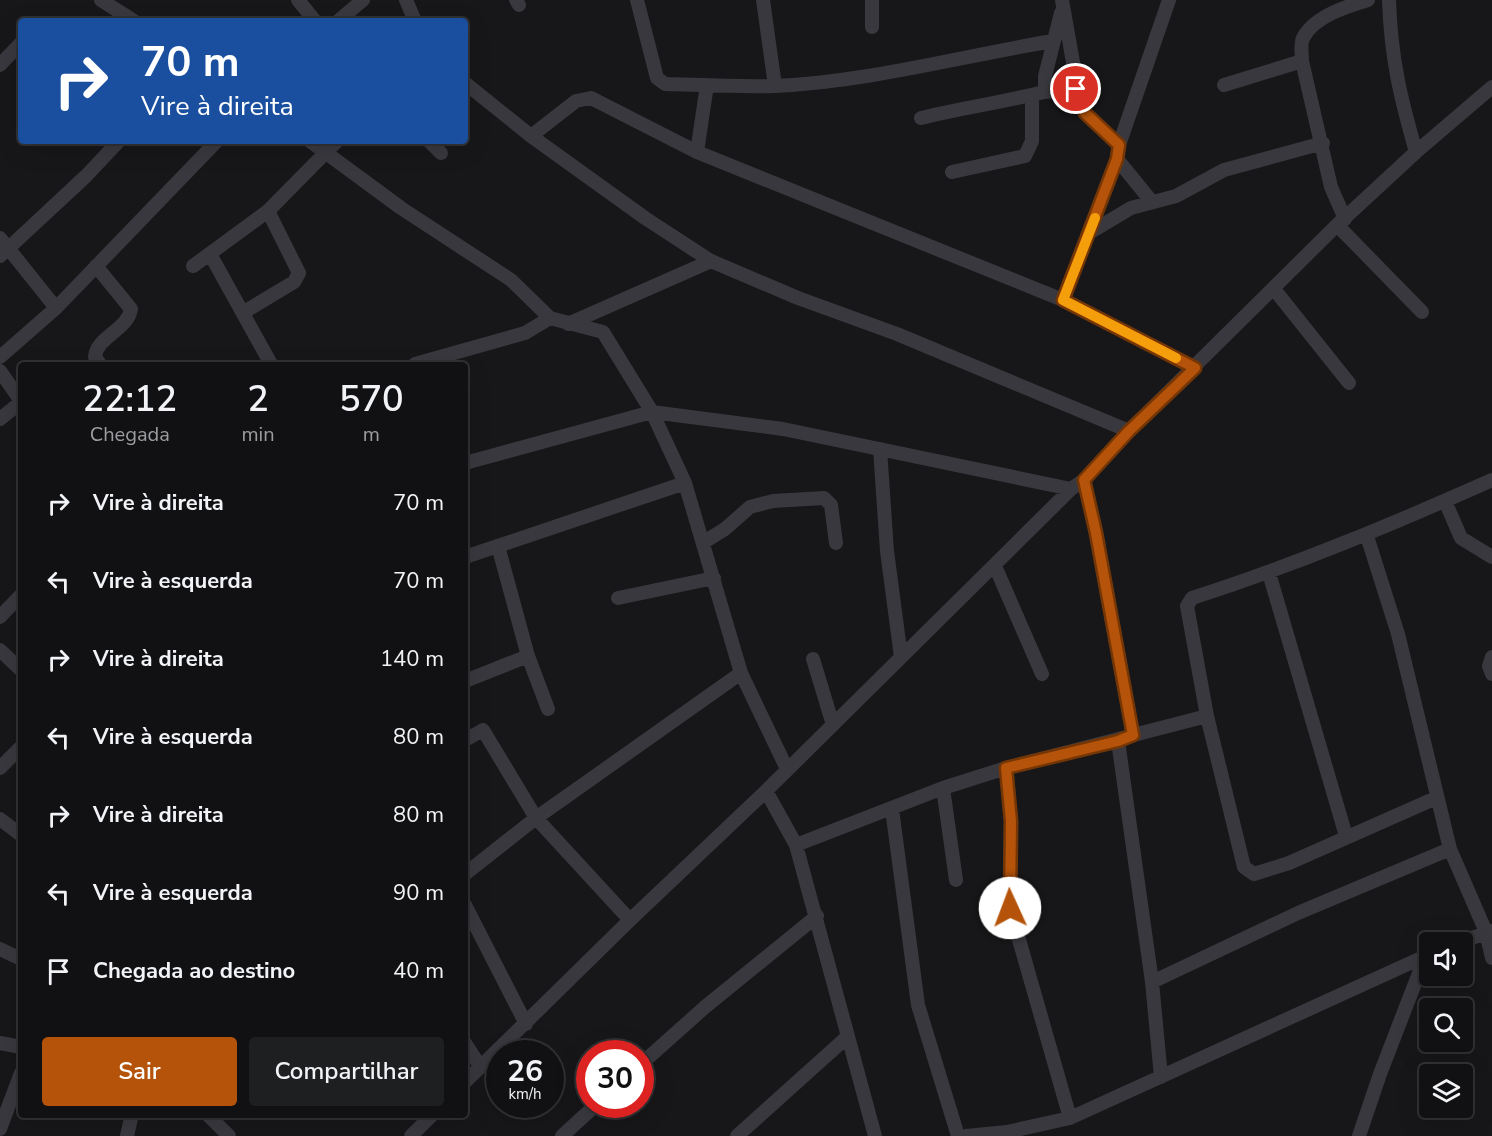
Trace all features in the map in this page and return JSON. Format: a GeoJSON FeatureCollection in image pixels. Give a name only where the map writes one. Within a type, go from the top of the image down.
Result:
{"type":"FeatureCollection","features":[{"type":"Feature","properties":{"kind":"street"},"geometry":{"type":"LineString","coordinates":[[102,0],[129,18]]}},
{"type":"Feature","properties":{"kind":"street"},"geometry":{"type":"LineString","coordinates":[[298,0],[313,18]]}},
{"type":"Feature","properties":{"kind":"street"},"geometry":{"type":"LineString","coordinates":[[342,18],[363,0]]}},
{"type":"Feature","properties":{"kind":"street"},"geometry":{"type":"LineString","coordinates":[[406,0],[414,18]]}},
{"type":"Feature","properties":{"kind":"street"},"geometry":{"type":"LineString","coordinates":[[637,0],[660,82],[776,86],[921,68],[964,57],[1053,41]]}},
{"type":"Feature","properties":{"kind":"street"},"geometry":{"type":"LineString","coordinates":[[763,0],[776,86]]}},
{"type":"Feature","properties":{"kind":"street"},"geometry":{"type":"LineString","coordinates":[[872,0],[872,27]]}},
{"type":"Feature","properties":{"kind":"street"},"geometry":{"type":"LineString","coordinates":[[1063,300],[1118,152],[1169,0]]}},
{"type":"Feature","properties":{"kind":"street"},"geometry":{"type":"LineString","coordinates":[[1368,0],[1324,18],[1310,29],[1302,43],[1302,61],[1341,222],[1422,312]]}},
{"type":"Feature","properties":{"kind":"street"},"geometry":{"type":"LineString","coordinates":[[1389,0],[1390,41],[1396,81],[1416,152]]}},
{"type":"Feature","properties":{"kind":"street"},"geometry":{"type":"LineString","coordinates":[[1063,4],[1076,89],[1085,113],[1118,152],[1152,202]]}},
{"type":"Feature","properties":{"kind":"street"},"geometry":{"type":"LineString","coordinates":[[952,172],[1025,156],[1032,141],[1038,95],[1063,4]]}},
{"type":"Feature","properties":{"kind":"street"},"geometry":{"type":"LineString","coordinates":[[0,65],[18,46]]}},
{"type":"Feature","properties":{"kind":"street"},"geometry":{"type":"LineString","coordinates":[[1224,85],[1302,61]]}},
{"type":"Feature","properties":{"kind":"street"},"geometry":{"type":"LineString","coordinates":[[468,85],[531,136],[645,218],[711,261],[798,298],[897,334],[1129,431]]}},
{"type":"Feature","properties":{"kind":"street"},"geometry":{"type":"LineString","coordinates":[[697,152],[707,85]]}},
{"type":"Feature","properties":{"kind":"street"},"geometry":{"type":"LineString","coordinates":[[468,1079],[833,726],[1071,489],[1084,480],[1129,431],[1341,222],[1416,152],[1492,87]]}},
{"type":"Feature","properties":{"kind":"street"},"geometry":{"type":"LineString","coordinates":[[921,118],[953,110],[1076,89]]}},
{"type":"Feature","properties":{"kind":"street"},"geometry":{"type":"LineString","coordinates":[[531,136],[576,101],[591,98],[697,152],[1063,300],[1195,368]]}},
{"type":"Feature","properties":{"kind":"street"},"geometry":{"type":"LineString","coordinates":[[1089,233],[1131,208],[1176,196],[1234,166],[1323,143]]}},
{"type":"Feature","properties":{"kind":"street"},"geometry":{"type":"LineString","coordinates":[[56,308],[3,248],[86,176],[116,144]]}},
{"type":"Feature","properties":{"kind":"street"},"geometry":{"type":"LineString","coordinates":[[0,357],[56,308],[214,144]]}},
{"type":"Feature","properties":{"kind":"street"},"geometry":{"type":"LineString","coordinates":[[314,144],[401,208],[511,280],[550,318],[603,332],[652,412],[685,483],[741,673],[787,769]]}},
{"type":"Feature","properties":{"kind":"street"},"geometry":{"type":"LineString","coordinates":[[193,266],[268,211],[334,144]]}},
{"type":"Feature","properties":{"kind":"street"},"geometry":{"type":"LineString","coordinates":[[432,144],[441,153]]}},
{"type":"Feature","properties":{"kind":"street"},"geometry":{"type":"LineString","coordinates":[[243,312],[294,282],[299,273],[268,211]]}},
{"type":"Feature","properties":{"kind":"street"},"geometry":{"type":"LineString","coordinates":[[210,254],[270,362]]}},
{"type":"Feature","properties":{"kind":"street"},"geometry":{"type":"LineString","coordinates":[[568,324],[711,261]]}},
{"type":"Feature","properties":{"kind":"street"},"geometry":{"type":"LineString","coordinates":[[96,266],[131,309],[128,318],[97,349],[95,357],[99,362]]}},
{"type":"Feature","properties":{"kind":"street"},"geometry":{"type":"LineString","coordinates":[[1274,289],[1348,383]]}},
{"type":"Feature","properties":{"kind":"street"},"geometry":{"type":"LineString","coordinates":[[422,362],[513,337],[550,318]]}},
{"type":"Feature","properties":{"kind":"street"},"geometry":{"type":"LineString","coordinates":[[0,371],[18,398]]}},
{"type":"Feature","properties":{"kind":"street"},"geometry":{"type":"LineString","coordinates":[[0,419],[18,404]]}},
{"type":"Feature","properties":{"kind":"street"},"geometry":{"type":"LineString","coordinates":[[468,462],[652,412],[783,429],[1071,489]]}},
{"type":"Feature","properties":{"kind":"street"},"geometry":{"type":"LineString","coordinates":[[880,449],[887,551],[901,657]]}},
{"type":"Feature","properties":{"kind":"street"},"geometry":{"type":"LineString","coordinates":[[1084,480],[1133,735]]}},
{"type":"Feature","properties":{"kind":"street"},"geometry":{"type":"LineString","coordinates":[[1436,798],[1289,863],[1254,874],[1247,871],[1244,867],[1207,716],[1188,601],[1367,536],[1492,480]]}},
{"type":"Feature","properties":{"kind":"street"},"geometry":{"type":"LineString","coordinates":[[468,556],[685,483]]}},
{"type":"Feature","properties":{"kind":"street"},"geometry":{"type":"LineString","coordinates":[[704,542],[725,529],[750,507],[773,501],[814,497],[824,498],[831,505],[836,543]]}},
{"type":"Feature","properties":{"kind":"street"},"geometry":{"type":"LineString","coordinates":[[1445,501],[1461,538],[1492,557]]}},
{"type":"Feature","properties":{"kind":"street"},"geometry":{"type":"LineString","coordinates":[[1367,536],[1398,633],[1450,849],[1489,932],[1492,958]]}},
{"type":"Feature","properties":{"kind":"street"},"geometry":{"type":"LineString","coordinates":[[498,546],[528,656],[548,709]]}},
{"type":"Feature","properties":{"kind":"street"},"geometry":{"type":"LineString","coordinates":[[995,566],[1042,674]]}},
{"type":"Feature","properties":{"kind":"street"},"geometry":{"type":"LineString","coordinates":[[1269,573],[1346,836]]}},
{"type":"Feature","properties":{"kind":"street"},"geometry":{"type":"LineString","coordinates":[[618,598],[714,579]]}},
{"type":"Feature","properties":{"kind":"street"},"geometry":{"type":"LineString","coordinates":[[0,617],[18,598]]}},
{"type":"Feature","properties":{"kind":"street"},"geometry":{"type":"LineString","coordinates":[[0,650],[18,667]]}},
{"type":"Feature","properties":{"kind":"street"},"geometry":{"type":"LineString","coordinates":[[468,680],[528,656]]}},
{"type":"Feature","properties":{"kind":"street"},"geometry":{"type":"LineString","coordinates":[[1492,657],[1489,666],[1492,675]]}},
{"type":"Feature","properties":{"kind":"street"},"geometry":{"type":"LineString","coordinates":[[813,659],[833,726]]}},
{"type":"Feature","properties":{"kind":"street"},"geometry":{"type":"LineString","coordinates":[[468,872],[536,818],[741,673]]}},
{"type":"Feature","properties":{"kind":"street"},"geometry":{"type":"LineString","coordinates":[[796,844],[943,788],[1006,768],[1118,741],[1207,716]]}},
{"type":"Feature","properties":{"kind":"street"},"geometry":{"type":"LineString","coordinates":[[468,738],[483,730],[536,818],[630,920]]}},
{"type":"Feature","properties":{"kind":"street"},"geometry":{"type":"LineString","coordinates":[[1118,741],[1152,982],[1161,1077]]}},
{"type":"Feature","properties":{"kind":"street"},"geometry":{"type":"LineString","coordinates":[[0,768],[18,750]]}},
{"type":"Feature","properties":{"kind":"street"},"geometry":{"type":"LineString","coordinates":[[1006,768],[1011,821],[1010,908],[1070,1118]]}},
{"type":"Feature","properties":{"kind":"street"},"geometry":{"type":"LineString","coordinates":[[943,788],[956,880]]}},
{"type":"Feature","properties":{"kind":"street"},"geometry":{"type":"LineString","coordinates":[[766,791],[796,844],[817,916],[846,1038],[875,1136]]}},
{"type":"Feature","properties":{"kind":"street"},"geometry":{"type":"LineString","coordinates":[[892,809],[918,1005],[958,1136]]}},
{"type":"Feature","properties":{"kind":"street"},"geometry":{"type":"LineString","coordinates":[[0,819],[18,833]]}},
{"type":"Feature","properties":{"kind":"street"},"geometry":{"type":"LineString","coordinates":[[1152,982],[1298,913],[1450,849]]}},
{"type":"Feature","properties":{"kind":"street"},"geometry":{"type":"LineString","coordinates":[[468,911],[526,1024]]}},
{"type":"Feature","properties":{"kind":"street"},"geometry":{"type":"LineString","coordinates":[[654,1053],[705,1007],[817,916]]}},
{"type":"Feature","properties":{"kind":"street"},"geometry":{"type":"LineString","coordinates":[[1473,938],[1489,932]]}},
{"type":"Feature","properties":{"kind":"street"},"geometry":{"type":"LineString","coordinates":[[0,949],[18,958]]}},
{"type":"Feature","properties":{"kind":"street"},"geometry":{"type":"LineString","coordinates":[[966,1136],[1007,1132],[1070,1118],[1419,959]]}},
{"type":"Feature","properties":{"kind":"street"},"geometry":{"type":"LineString","coordinates":[[1359,1136],[1380,1074],[1419,977]]}},
{"type":"Feature","properties":{"kind":"street"},"geometry":{"type":"LineString","coordinates":[[737,1136],[846,1038]]}},
{"type":"Feature","properties":{"kind":"street"},"geometry":{"type":"LineString","coordinates":[[0,1043],[18,1046]]}},
{"type":"Feature","properties":{"kind":"street"},"geometry":{"type":"LineString","coordinates":[[468,1048],[480,1066]]}},
{"type":"Feature","properties":{"kind":"street"},"geometry":{"type":"LineString","coordinates":[[0,1129],[18,1081]]}},
{"type":"Feature","properties":{"kind":"street"},"geometry":{"type":"LineString","coordinates":[[127,1136],[131,1118]]}},
{"type":"Feature","properties":{"kind":"street"},"geometry":{"type":"LineString","coordinates":[[211,1118],[229,1136]]}},
{"type":"Feature","properties":{"kind":"street"},"geometry":{"type":"LineString","coordinates":[[411,1136],[429,1118]]}},
{"type":"Feature","properties":{"kind":"street"},"geometry":{"type":"LineString","coordinates":[[562,1136],[582,1118]]}},
{"type":"Feature","properties":{"kind":"slow traffic"},"geometry":{"type":"LineString","coordinates":[[1095,218],[1063,300],[1176,358]]}},
{"type":"Feature","properties":{"kind":"route"},"geometry":{"type":"LineString","coordinates":[[1010,908],[1011,821],[1006,768],[1118,741],[1133,735],[1090,501],[1084,480],[1129,431],[1195,368],[1063,300],[1117,159],[1119,145],[1085,113],[1076,89]]}}]}
